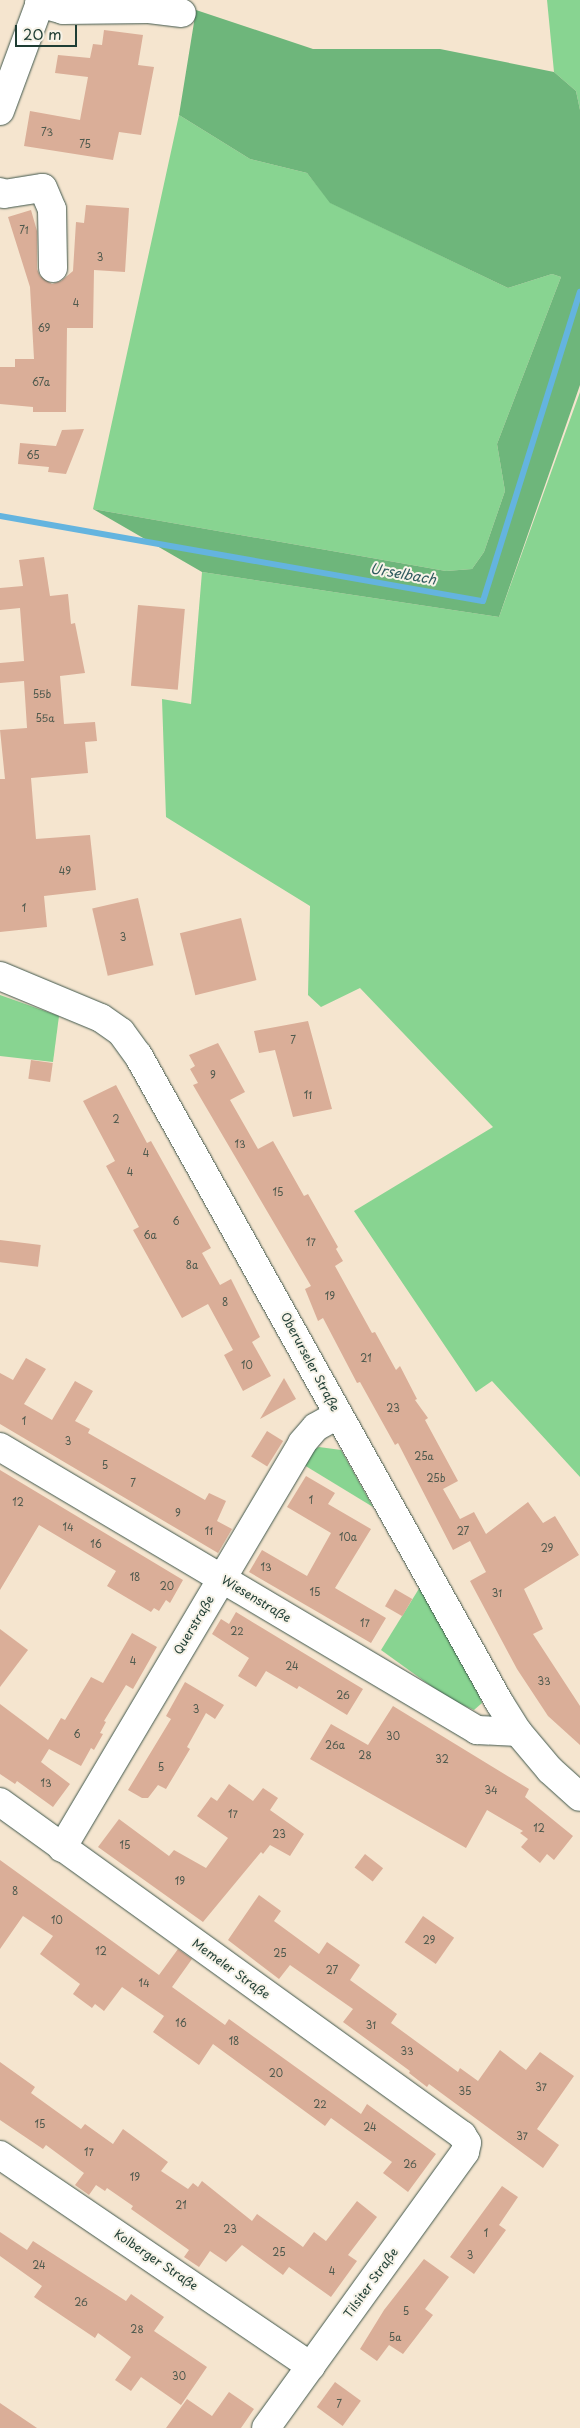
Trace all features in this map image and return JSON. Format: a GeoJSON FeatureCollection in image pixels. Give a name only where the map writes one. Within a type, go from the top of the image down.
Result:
{"type":"FeatureCollection","features":[{"type":"Feature","properties":{"kind":"street"},"geometry":{"type":"LineString","coordinates":[[0,111],[40,2],[63,10],[149,9],[182,13]]}},
{"type":"Feature","properties":{"kind":"street"},"geometry":{"type":"LineString","coordinates":[[0,192],[4,194],[43,188],[52,209],[53,268]]}},
{"type":"Feature","properties":{"kind":"street","name":"Oberurseler Straße"},"geometry":{"type":"LineString","coordinates":[[0,976],[101,1018],[121,1032],[138,1054],[245,1244],[338,1415],[518,1732],[550,1770],[580,1797]]}},
{"type":"Feature","properties":{"kind":"street","name":"Querstraße"},"geometry":{"type":"LineString","coordinates":[[62,1848],[302,1443],[316,1427],[338,1415]]}},
{"type":"Feature","properties":{"kind":"street","name":"Wiesenstraße"},"geometry":{"type":"LineString","coordinates":[[0,1447],[477,1730],[518,1732]]}},
{"type":"Feature","properties":{"kind":"street","name":"Memeler Straße"},"geometry":{"type":"LineString","coordinates":[[0,1802],[462,2135]]}},
{"type":"Feature","properties":{"kind":"street","name":"Tilsiter Straße"},"geometry":{"type":"LineString","coordinates":[[266,2428],[465,2152],[467,2143],[462,2135]]}},
{"type":"Feature","properties":{"kind":"street","name":"Kolberger Straße"},"geometry":{"type":"LineString","coordinates":[[0,2155],[311,2366]]}},
{"type":"Feature","properties":{"kind":"green space"},"geometry":{"type":"Polygon","coordinates":[[[547,0],[580,0],[580,110],[576,91],[554,72],[547,0]]]}},
{"type":"Feature","properties":{"kind":"green space"},"geometry":{"type":"Polygon","coordinates":[[[196,10],[313,49],[440,49],[554,72],[576,91],[580,110],[580,385],[499,617],[202,572],[93,509],[446,571],[472,569],[484,552],[505,491],[497,444],[561,277],[552,274],[508,288],[330,203],[307,173],[250,159],[179,115],[196,10]]]}},
{"type":"Feature","properties":{"kind":"green space"},"geometry":{"type":"Polygon","coordinates":[[[179,115],[250,159],[307,173],[331,203],[508,288],[552,274],[561,277],[497,444],[505,491],[484,552],[472,569],[446,571],[93,509],[179,115]]]}},
{"type":"Feature","properties":{"kind":"green space"},"geometry":{"type":"Polygon","coordinates":[[[580,392],[580,1477],[492,1381],[476,1392],[354,1211],[493,1127],[360,988],[321,1007],[308,995],[310,906],[166,817],[162,699],[191,704],[202,572],[499,617],[580,392]]]}},
{"type":"Feature","properties":{"kind":"green space"},"geometry":{"type":"Polygon","coordinates":[[[0,995],[59,1016],[53,1062],[0,1056],[0,995]]]}},
{"type":"Feature","properties":{"kind":"green space"},"geometry":{"type":"Polygon","coordinates":[[[319,1447],[341,1450],[373,1507],[304,1465],[312,1451],[319,1447]]]}},
{"type":"Feature","properties":{"kind":"green space"},"geometry":{"type":"Polygon","coordinates":[[[420,1587],[480,1697],[482,1703],[474,1710],[449,1699],[381,1650],[420,1587]]]}},
{"type":"Feature","properties":{"kind":"building"},"geometry":{"type":"Polygon","coordinates":[[[104,30],[143,35],[138,65],[154,67],[141,135],[119,132],[113,160],[24,146],[30,111],[80,120],[88,77],[55,73],[58,55],[90,58],[93,44],[102,45],[104,30]]]}},
{"type":"Feature","properties":{"kind":"building"},"geometry":{"type":"Polygon","coordinates":[[[86,205],[129,208],[125,272],[94,270],[93,328],[67,328],[66,412],[33,412],[33,407],[0,404],[0,367],[15,367],[15,359],[34,359],[30,287],[8,217],[31,210],[37,231],[37,269],[40,276],[52,284],[61,281],[73,271],[76,222],[84,223],[86,205]]]}},
{"type":"Feature","properties":{"kind":"building"},"geometry":{"type":"Polygon","coordinates":[[[84,429],[66,474],[48,472],[49,467],[18,464],[20,443],[56,446],[62,430],[84,429]]]}},
{"type":"Feature","properties":{"kind":"building"},"geometry":{"type":"Polygon","coordinates":[[[44,557],[50,596],[68,594],[71,624],[75,623],[85,673],[60,676],[64,724],[95,722],[97,741],[85,742],[88,773],[31,778],[36,839],[90,835],[96,890],[44,896],[47,927],[0,932],[0,779],[5,779],[0,730],[27,728],[24,681],[0,683],[0,663],[24,661],[20,608],[0,610],[0,588],[23,586],[19,560],[44,557]]]}},
{"type":"Feature","properties":{"kind":"building"},"geometry":{"type":"Polygon","coordinates":[[[138,605],[185,609],[178,690],[131,686],[138,605]]]}},
{"type":"Feature","properties":{"kind":"building"},"geometry":{"type":"Polygon","coordinates":[[[138,898],[154,965],[108,976],[92,909],[138,898]]]}},
{"type":"Feature","properties":{"kind":"building"},"geometry":{"type":"Polygon","coordinates":[[[241,918],[256,980],[195,995],[180,933],[241,918]]]}},
{"type":"Feature","properties":{"kind":"building"},"geometry":{"type":"Polygon","coordinates":[[[308,1021],[332,1109],[293,1117],[275,1050],[259,1053],[254,1031],[308,1021]]]}},
{"type":"Feature","properties":{"kind":"building"},"geometry":{"type":"Polygon","coordinates":[[[218,1043],[245,1092],[230,1100],[258,1149],[273,1141],[304,1196],[308,1194],[338,1247],[336,1249],[343,1261],[335,1266],[372,1333],[375,1332],[396,1370],[400,1366],[417,1399],[415,1400],[428,1418],[425,1420],[458,1481],[443,1489],[460,1519],[474,1512],[486,1534],[528,1502],[543,1523],[555,1516],[579,1555],[524,1589],[543,1629],[533,1634],[580,1706],[580,1745],[548,1716],[517,1669],[470,1581],[486,1572],[470,1541],[453,1550],[398,1443],[395,1445],[360,1382],[357,1383],[323,1318],[318,1321],[305,1289],[311,1286],[193,1085],[198,1083],[190,1069],[195,1066],[189,1055],[218,1043]]]}},
{"type":"Feature","properties":{"kind":"building"},"geometry":{"type":"Polygon","coordinates":[[[31,1060],[53,1063],[50,1082],[28,1079],[31,1060]]]}},
{"type":"Feature","properties":{"kind":"building"},"geometry":{"type":"Polygon","coordinates":[[[116,1085],[147,1143],[151,1141],[211,1248],[202,1253],[220,1285],[231,1279],[260,1337],[252,1342],[271,1376],[243,1391],[224,1355],[233,1350],[208,1304],[182,1318],[133,1230],[139,1227],[106,1166],[115,1161],[83,1101],[116,1085]]]}},
{"type":"Feature","properties":{"kind":"building"},"geometry":{"type":"Polygon","coordinates":[[[0,1240],[41,1245],[38,1267],[0,1262],[0,1240]]]}},
{"type":"Feature","properties":{"kind":"building"},"geometry":{"type":"Polygon","coordinates":[[[26,1358],[46,1369],[24,1404],[52,1420],[75,1381],[93,1391],[75,1421],[90,1429],[88,1433],[205,1500],[209,1493],[226,1501],[217,1521],[232,1529],[218,1553],[0,1424],[0,1373],[13,1380],[26,1358]]]}},
{"type":"Feature","properties":{"kind":"building"},"geometry":{"type":"Polygon","coordinates":[[[284,1378],[296,1399],[260,1419],[284,1378]]]}},
{"type":"Feature","properties":{"kind":"building"},"geometry":{"type":"Polygon","coordinates":[[[267,1431],[283,1441],[267,1467],[251,1456],[267,1431]]]}},
{"type":"Feature","properties":{"kind":"building"},"geometry":{"type":"Polygon","coordinates":[[[0,1470],[183,1580],[170,1603],[166,1600],[159,1611],[154,1608],[151,1612],[107,1586],[116,1571],[39,1525],[0,1590],[0,1470]]]}},
{"type":"Feature","properties":{"kind":"building"},"geometry":{"type":"Polygon","coordinates":[[[306,1476],[335,1493],[328,1504],[371,1529],[335,1588],[386,1618],[371,1643],[249,1572],[262,1550],[307,1576],[331,1533],[287,1507],[306,1476]]]}},
{"type":"Feature","properties":{"kind":"building"},"geometry":{"type":"Polygon","coordinates":[[[395,1589],[412,1599],[402,1616],[385,1606],[395,1589]]]}},
{"type":"Feature","properties":{"kind":"building"},"geometry":{"type":"Polygon","coordinates":[[[236,1612],[363,1689],[347,1715],[299,1686],[297,1689],[266,1671],[256,1687],[238,1676],[249,1658],[212,1634],[221,1619],[229,1624],[236,1612]]]}},
{"type":"Feature","properties":{"kind":"building"},"geometry":{"type":"Polygon","coordinates":[[[0,1629],[28,1650],[0,1687],[0,1629]]]}},
{"type":"Feature","properties":{"kind":"building"},"geometry":{"type":"Polygon","coordinates":[[[132,1633],[157,1647],[133,1689],[126,1685],[104,1721],[106,1722],[100,1733],[103,1734],[94,1750],[91,1748],[81,1766],[49,1749],[41,1762],[70,1784],[53,1807],[17,1781],[15,1784],[0,1774],[0,1704],[48,1740],[61,1718],[65,1720],[91,1677],[103,1683],[132,1633]]]}},
{"type":"Feature","properties":{"kind":"building"},"geometry":{"type":"Polygon","coordinates":[[[185,1682],[224,1705],[215,1719],[206,1713],[187,1747],[190,1749],[166,1789],[158,1785],[148,1798],[142,1798],[128,1790],[171,1719],[166,1716],[185,1682]]]}},
{"type":"Feature","properties":{"kind":"building"},"geometry":{"type":"Polygon","coordinates":[[[393,1706],[529,1789],[525,1797],[573,1836],[554,1860],[547,1854],[540,1863],[521,1847],[528,1839],[520,1833],[523,1831],[487,1810],[466,1848],[310,1759],[331,1724],[368,1745],[393,1706]]]}},
{"type":"Feature","properties":{"kind":"building"},"geometry":{"type":"Polygon","coordinates":[[[229,1784],[253,1801],[263,1788],[278,1798],[270,1810],[304,1834],[290,1856],[270,1845],[263,1854],[261,1852],[203,1922],[98,1847],[119,1819],[169,1856],[174,1850],[206,1868],[228,1838],[197,1816],[211,1797],[217,1801],[229,1784]]]}},
{"type":"Feature","properties":{"kind":"building"},"geometry":{"type":"Polygon","coordinates":[[[365,1854],[383,1868],[373,1882],[355,1867],[365,1854]]]}},
{"type":"Feature","properties":{"kind":"building"},"geometry":{"type":"Polygon","coordinates":[[[0,1860],[159,1975],[178,1949],[192,1959],[172,1987],[225,2025],[229,2019],[361,2114],[367,2104],[436,2154],[408,2192],[383,2173],[392,2162],[331,2118],[325,2126],[213,2044],[199,2065],[153,2032],[164,2016],[122,1987],[104,2011],[95,2004],[92,2008],[73,1994],[80,1984],[40,1954],[53,1936],[23,1916],[0,1949],[0,1860]]]}},
{"type":"Feature","properties":{"kind":"building"},"geometry":{"type":"Polygon","coordinates":[[[259,1895],[281,1911],[274,1921],[319,1954],[327,1942],[360,1965],[350,1980],[397,2014],[391,2023],[458,2072],[460,2068],[478,2081],[500,2050],[526,2070],[540,2052],[574,2076],[537,2129],[559,2145],[543,2168],[429,2084],[427,2087],[409,2073],[410,2071],[343,2022],[353,2009],[290,1965],[279,1979],[228,1940],[259,1895]]]}},
{"type":"Feature","properties":{"kind":"building"},"geometry":{"type":"Polygon","coordinates":[[[423,1916],[454,1938],[436,1964],[405,1942],[423,1916]]]}},
{"type":"Feature","properties":{"kind":"building"},"geometry":{"type":"Polygon","coordinates":[[[0,2062],[35,2087],[31,2093],[81,2129],[85,2124],[113,2144],[123,2129],[168,2162],[161,2171],[188,2189],[193,2183],[198,2187],[202,2181],[252,2221],[257,2214],[303,2247],[314,2232],[326,2241],[357,2201],[377,2217],[348,2255],[357,2261],[331,2297],[289,2267],[283,2275],[242,2245],[226,2262],[210,2251],[199,2267],[184,2257],[189,2250],[131,2209],[133,2206],[107,2188],[105,2191],[96,2185],[89,2195],[75,2185],[84,2173],[46,2145],[43,2149],[0,2120],[0,2062]]]}},
{"type":"Feature","properties":{"kind":"building"},"geometry":{"type":"Polygon","coordinates":[[[502,2186],[518,2197],[499,2225],[506,2230],[474,2274],[450,2257],[502,2186]]]}},
{"type":"Feature","properties":{"kind":"building"},"geometry":{"type":"Polygon","coordinates":[[[0,2232],[27,2250],[33,2241],[126,2301],[131,2294],[164,2317],[154,2331],[207,2367],[181,2405],[141,2377],[131,2391],[115,2380],[131,2357],[98,2333],[95,2338],[34,2297],[42,2286],[0,2256],[0,2232]]]}},
{"type":"Feature","properties":{"kind":"building"},"geometry":{"type":"Polygon","coordinates":[[[424,2259],[449,2277],[425,2309],[433,2315],[403,2354],[389,2345],[377,2361],[360,2349],[384,2310],[424,2259]]]}},
{"type":"Feature","properties":{"kind":"building"},"geometry":{"type":"Polygon","coordinates":[[[335,2382],[361,2401],[343,2426],[317,2407],[335,2382]]]}},
{"type":"Feature","properties":{"kind":"building"},"geometry":{"type":"Polygon","coordinates":[[[229,2392],[254,2409],[241,2428],[166,2428],[187,2399],[212,2416],[229,2392]]]}},
{"type":"Feature","properties":{"kind":"building"},"geometry":{"type":"Polygon","coordinates":[[[0,2403],[37,2428],[0,2428],[0,2403]]]}},
{"type":"Feature","properties":{"kind":"waterway","name":"Urselbach"},"geometry":{"type":"LineString","coordinates":[[0,516],[483,601],[580,292]]}}]}
